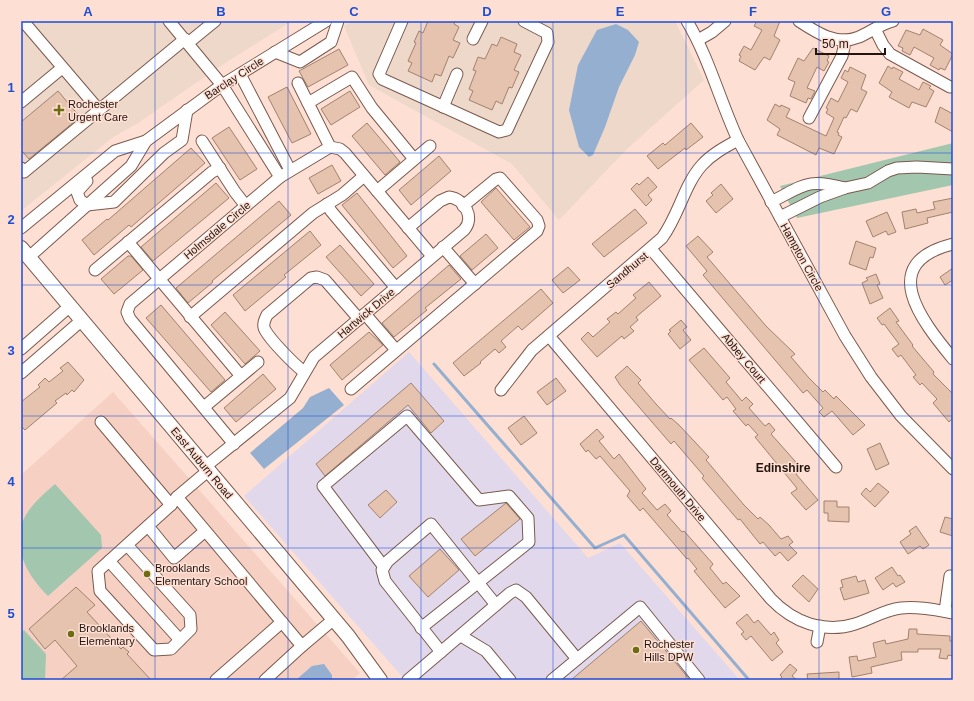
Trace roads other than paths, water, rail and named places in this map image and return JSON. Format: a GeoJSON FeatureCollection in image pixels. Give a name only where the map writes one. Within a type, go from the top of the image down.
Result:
{"type":"FeatureCollection","features":[{"type":"Feature","properties":{"kind":"main road","name":"East Auburn Road"},"geometry":{"type":"LineString","coordinates":[[25,253],[334,619],[380,680]]}},
{"type":"Feature","properties":{"kind":"street"},"geometry":{"type":"LineString","coordinates":[[23,21],[99,110]]}},
{"type":"Feature","properties":{"kind":"street"},"geometry":{"type":"LineString","coordinates":[[169,21],[222,85],[280,177]]}},
{"type":"Feature","properties":{"kind":"street"},"geometry":{"type":"LineString","coordinates":[[21,168],[24,172],[99,110],[215,21]]}},
{"type":"Feature","properties":{"kind":"street","name":"Barclay Circle"},"geometry":{"type":"LineString","coordinates":[[21,228],[115,151],[146,141],[222,85],[326,21]]}},
{"type":"Feature","properties":{"kind":"street"},"geometry":{"type":"LineString","coordinates":[[275,52],[300,62],[331,42],[338,21]]}},
{"type":"Feature","properties":{"kind":"street"},"geometry":{"type":"LineString","coordinates":[[402,21],[379,74],[382,79],[499,132],[507,130],[548,42],[547,33],[524,21]]}},
{"type":"Feature","properties":{"kind":"street"},"geometry":{"type":"LineString","coordinates":[[473,39],[482,21]]}},
{"type":"Feature","properties":{"kind":"street"},"geometry":{"type":"LineString","coordinates":[[698,40],[712,32],[725,21]]}},
{"type":"Feature","properties":{"kind":"street"},"geometry":{"type":"LineString","coordinates":[[804,22],[831,39],[844,40],[858,38],[893,21]]}},
{"type":"Feature","properties":{"kind":"street","name":"Hampton Circle"},"geometry":{"type":"LineString","coordinates":[[692,23],[723,108],[738,140],[845,336],[871,377],[901,416],[953,469]]}},
{"type":"Feature","properties":{"kind":"street"},"geometry":{"type":"LineString","coordinates":[[875,29],[883,45],[890,54],[900,61],[950,87]]}},
{"type":"Feature","properties":{"kind":"street"},"geometry":{"type":"LineString","coordinates":[[809,118],[842,56],[844,40]]}},
{"type":"Feature","properties":{"kind":"street"},"geometry":{"type":"LineString","coordinates":[[21,102],[62,68]]}},
{"type":"Feature","properties":{"kind":"street"},"geometry":{"type":"LineString","coordinates":[[240,74],[290,170]]}},
{"type":"Feature","properties":{"kind":"street"},"geometry":{"type":"LineString","coordinates":[[443,107],[457,74]]}},
{"type":"Feature","properties":{"kind":"street"},"geometry":{"type":"LineString","coordinates":[[308,103],[352,76],[372,108],[414,159]]}},
{"type":"Feature","properties":{"kind":"street"},"geometry":{"type":"LineString","coordinates":[[298,83],[330,147],[340,149],[432,256]]}},
{"type":"Feature","properties":{"kind":"street"},"geometry":{"type":"LineString","coordinates":[[87,205],[114,202],[164,153],[182,140],[187,110]]}},
{"type":"Feature","properties":{"kind":"street","name":"Sandhurst"},"geometry":{"type":"LineString","coordinates":[[501,390],[526,357],[651,249],[671,225],[691,180],[700,168],[714,154],[738,140]]}},
{"type":"Feature","properties":{"kind":"street","name":"Barclay Circle"},"geometry":{"type":"LineString","coordinates":[[25,253],[87,205],[131,166],[146,141]]}},
{"type":"Feature","properties":{"kind":"street"},"geometry":{"type":"LineString","coordinates":[[202,141],[246,206]]}},
{"type":"Feature","properties":{"kind":"street"},"geometry":{"type":"LineString","coordinates":[[377,191],[430,146]]}},
{"type":"Feature","properties":{"kind":"street","name":"Holmsdale Circle"},"geometry":{"type":"LineString","coordinates":[[234,444],[128,316],[127,312],[130,304],[280,177],[330,147]]}},
{"type":"Feature","properties":{"kind":"street","name":"Barclay Circle"},"geometry":{"type":"LineString","coordinates":[[87,205],[80,200],[77,192],[88,180],[95,167]]}},
{"type":"Feature","properties":{"kind":"street"},"geometry":{"type":"LineString","coordinates":[[780,217],[810,202],[845,188],[868,183],[888,171],[897,168],[952,167]]}},
{"type":"Feature","properties":{"kind":"street"},"geometry":{"type":"LineString","coordinates":[[95,270],[212,172],[220,168]]}},
{"type":"Feature","properties":{"kind":"street"},"geometry":{"type":"LineString","coordinates":[[190,317],[313,213],[342,196],[364,176]]}},
{"type":"Feature","properties":{"kind":"street"},"geometry":{"type":"LineString","coordinates":[[351,389],[475,284],[536,231],[539,226],[537,220],[500,178],[496,179],[463,206],[453,197],[444,198],[408,228]]}},
{"type":"Feature","properties":{"kind":"street"},"geometry":{"type":"LineString","coordinates":[[771,202],[801,186],[814,182],[823,182],[845,188]]}},
{"type":"Feature","properties":{"kind":"street"},"geometry":{"type":"LineString","coordinates":[[327,204],[331,211],[396,288]]}},
{"type":"Feature","properties":{"kind":"street","name":"Hartwick Drive"},"geometry":{"type":"LineString","coordinates":[[180,640],[170,649],[154,650],[100,591],[98,571],[148,526],[207,468],[290,398],[314,357],[468,226],[470,219],[469,213],[463,206]]}},
{"type":"Feature","properties":{"kind":"street"},"geometry":{"type":"LineString","coordinates":[[128,242],[241,376]]}},
{"type":"Feature","properties":{"kind":"street"},"geometry":{"type":"LineString","coordinates":[[953,244],[923,256],[914,268],[910,282],[914,300],[920,312],[953,358]]}},
{"type":"Feature","properties":{"kind":"street"},"geometry":{"type":"LineString","coordinates":[[443,247],[475,284]]}},
{"type":"Feature","properties":{"kind":"street","name":"Abbey Court"},"geometry":{"type":"LineString","coordinates":[[651,249],[836,467]]}},
{"type":"Feature","properties":{"kind":"street"},"geometry":{"type":"LineString","coordinates":[[304,372],[296,367],[265,330],[265,319],[267,315],[311,278],[316,277],[325,280],[396,350]]}},
{"type":"Feature","properties":{"kind":"street"},"geometry":{"type":"LineString","coordinates":[[21,349],[70,306]]}},
{"type":"Feature","properties":{"kind":"street"},"geometry":{"type":"LineString","coordinates":[[21,373],[82,320]]}},
{"type":"Feature","properties":{"kind":"street","name":"Dartmouth Drive"},"geometry":{"type":"LineString","coordinates":[[549,336],[771,599],[795,619],[820,626],[849,626],[883,612],[901,608],[949,612],[950,576]]}},
{"type":"Feature","properties":{"kind":"street"},"geometry":{"type":"LineString","coordinates":[[204,407],[258,362]]}},
{"type":"Feature","properties":{"kind":"street"},"geometry":{"type":"LineString","coordinates":[[384,567],[323,486],[407,416],[479,500],[509,496],[528,518],[529,542],[422,628]]}},
{"type":"Feature","properties":{"kind":"street"},"geometry":{"type":"LineString","coordinates":[[101,422],[174,501],[205,531],[302,646]]}},
{"type":"Feature","properties":{"kind":"street"},"geometry":{"type":"LineString","coordinates":[[442,652],[384,581],[382,570],[388,561],[431,524],[496,605]]}},
{"type":"Feature","properties":{"kind":"street"},"geometry":{"type":"LineString","coordinates":[[148,526],[174,558],[205,531]]}},
{"type":"Feature","properties":{"kind":"street"},"geometry":{"type":"LineString","coordinates":[[109,561],[180,640],[191,629],[190,615],[127,545]]}},
{"type":"Feature","properties":{"kind":"street"},"geometry":{"type":"LineString","coordinates":[[408,680],[510,593],[518,590],[577,659]]}},
{"type":"Feature","properties":{"kind":"street"},"geometry":{"type":"LineString","coordinates":[[552,680],[640,607],[699,680]]}},
{"type":"Feature","properties":{"kind":"street"},"geometry":{"type":"LineString","coordinates":[[265,680],[334,619]]}},
{"type":"Feature","properties":{"kind":"street"},"geometry":{"type":"LineString","coordinates":[[216,680],[282,622]]}},
{"type":"Feature","properties":{"kind":"street"},"geometry":{"type":"LineString","coordinates":[[816,642],[820,626]]}},
{"type":"Feature","properties":{"kind":"street"},"geometry":{"type":"LineString","coordinates":[[461,636],[486,651],[510,680]]}},
{"type":"Feature","properties":{"kind":"water"},"geometry":{"type":"Polygon","coordinates":[[[616,24],[628,30],[639,42],[635,55],[619,87],[605,127],[593,155],[589,157],[579,147],[569,110],[578,65],[597,30],[616,24]]]}},
{"type":"Feature","properties":{"kind":"water"},"geometry":{"type":"Polygon","coordinates":[[[329,388],[344,405],[264,469],[250,453],[303,408],[310,397],[329,388]]]}},
{"type":"Feature","properties":{"kind":"water"},"geometry":{"type":"Polygon","coordinates":[[[324,664],[332,675],[332,680],[296,680],[312,666],[324,664]]]}},
{"type":"Feature","properties":{"kind":"waterway"},"geometry":{"type":"LineString","coordinates":[[434,364],[595,548],[624,535],[749,680]]}},
{"type":"Feature","properties":{"kind":"place","name":"Rochester Urgent Care"},"geometry":{"type":"Point","coordinates":[59,110]}},
{"type":"Feature","properties":{"kind":"place","name":"Brooklands Elementary School"},"geometry":{"type":"Point","coordinates":[147,574]}},
{"type":"Feature","properties":{"kind":"place","name":"Brooklands Elementary"},"geometry":{"type":"Point","coordinates":[71,634]}},
{"type":"Feature","properties":{"kind":"place","name":"Rochester Hills DPW"},"geometry":{"type":"Point","coordinates":[636,650]}},
{"type":"Feature","properties":{"kind":"district","name":"Edinshire"},"geometry":{"type":"Point","coordinates":[783,468]}}]}
